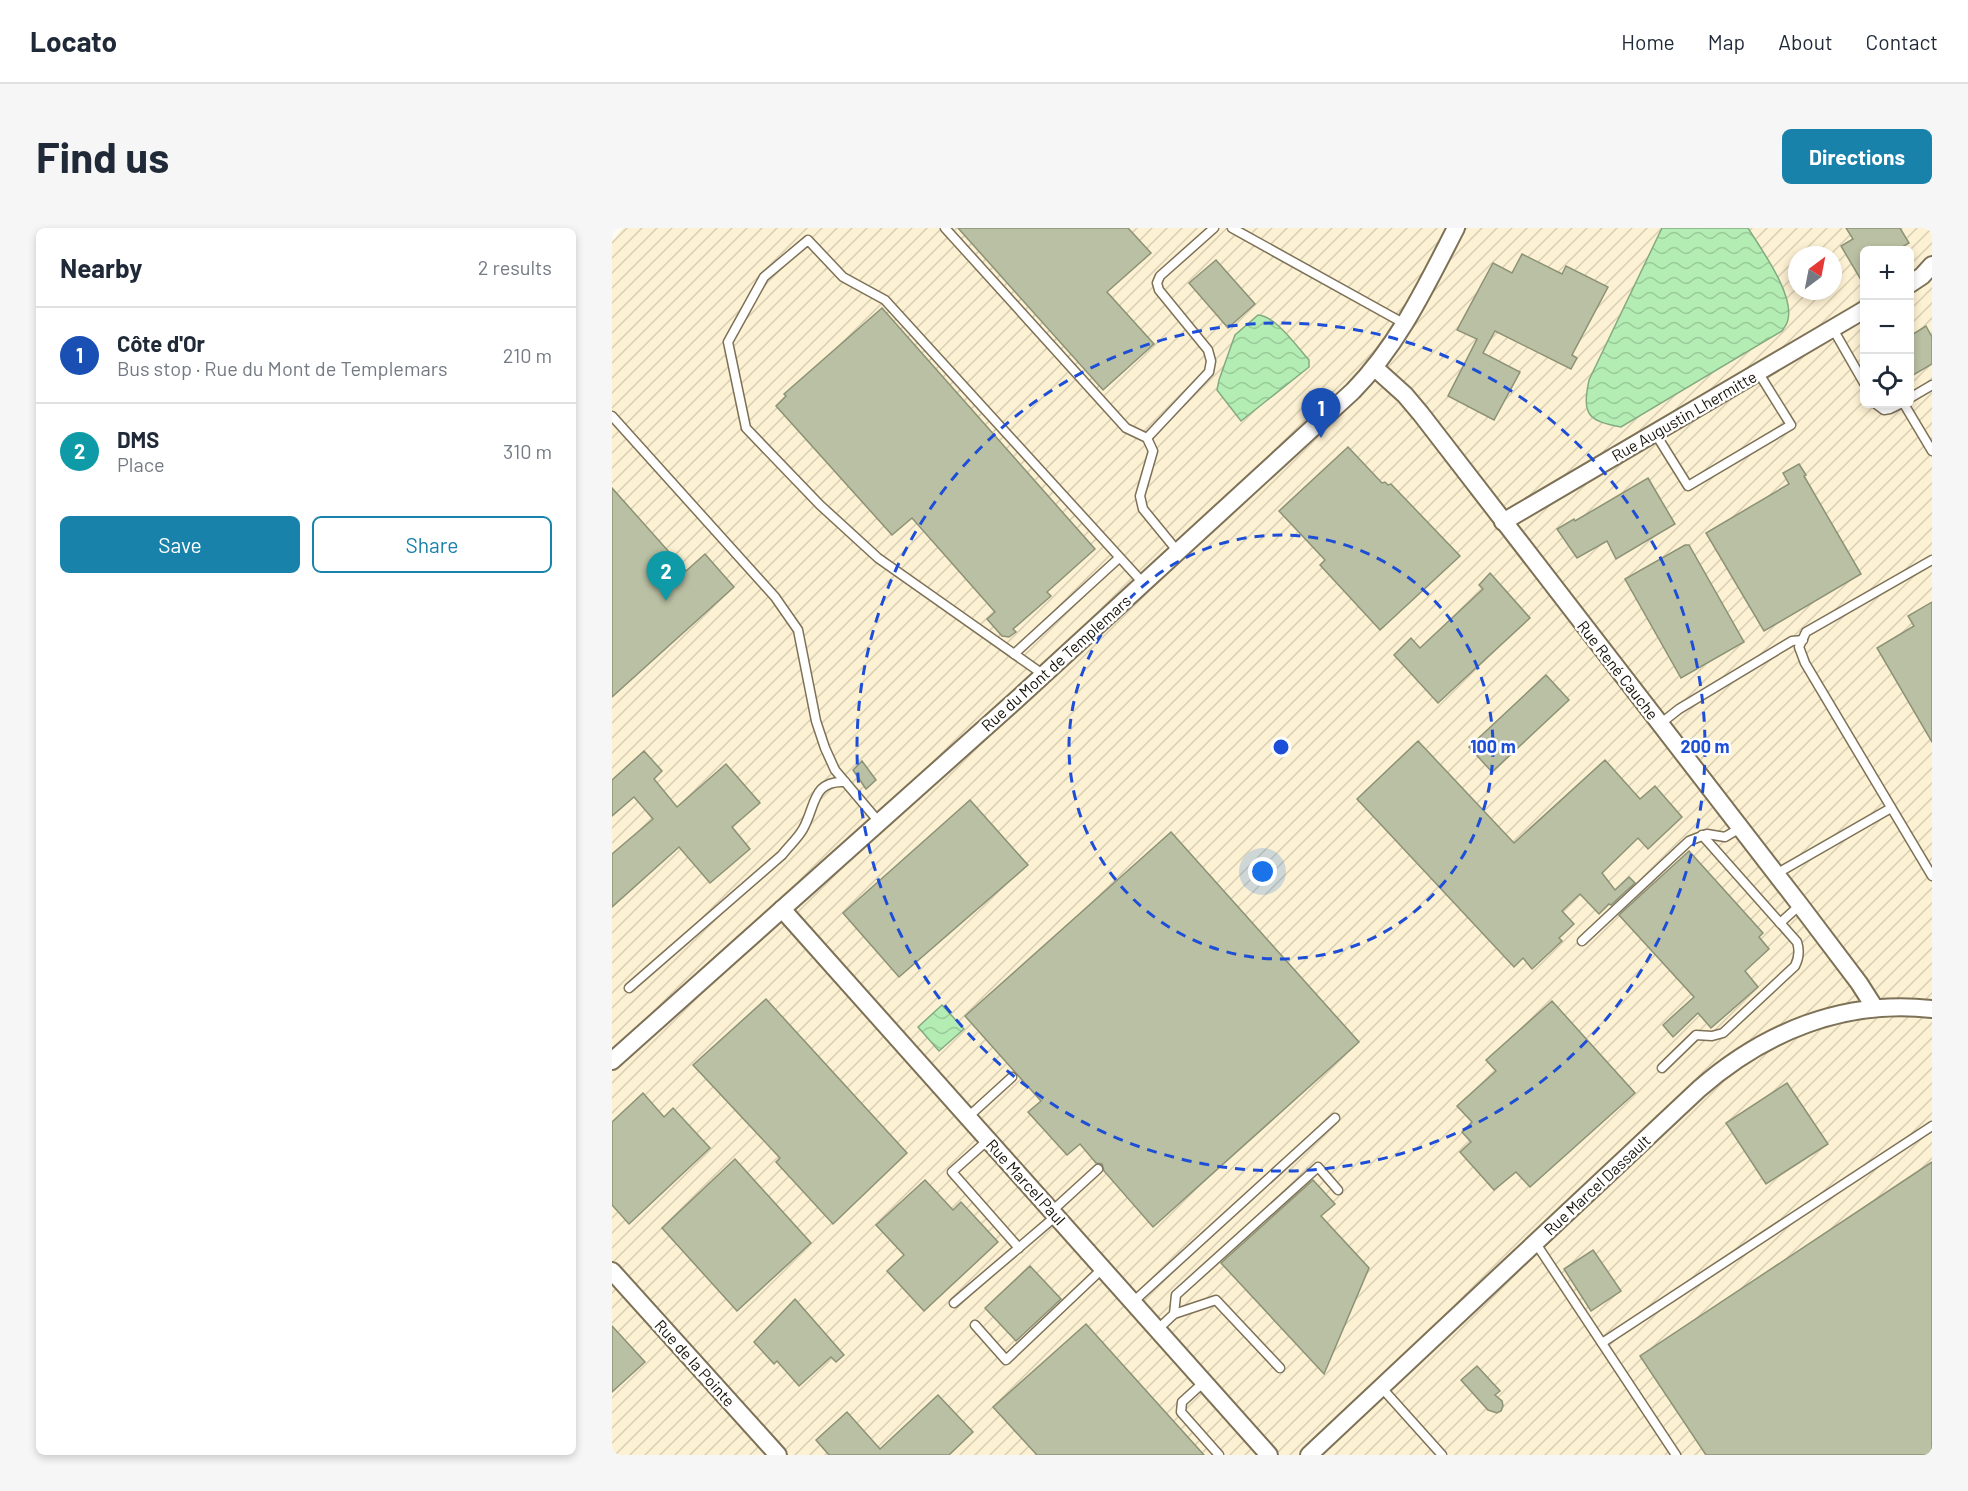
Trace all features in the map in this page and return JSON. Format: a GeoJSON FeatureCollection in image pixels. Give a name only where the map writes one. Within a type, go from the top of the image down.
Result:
{"type":"FeatureCollection","features":[{"type":"Feature","properties":{"kind":"street","name":"Rue du Mont de Templemars"},"geometry":{"type":"LineString","coordinates":[[612,1061],[1179,553],[1353,391],[1375,368],[1405,324],[1456,228]]}},
{"type":"Feature","properties":{"kind":"street"},"geometry":{"type":"LineString","coordinates":[[1914,281],[1932,265]]}},
{"type":"Feature","properties":{"kind":"street","name":"Rue Augustin Lhermitte"},"geometry":{"type":"LineString","coordinates":[[1503,522],[1860,312]]}},
{"type":"Feature","properties":{"kind":"street","name":"Rue René Cauche"},"geometry":{"type":"LineString","coordinates":[[1375,368],[1417,409],[1800,905],[1875,1008]]}},
{"type":"Feature","properties":{"kind":"street","name":"Rue Marcel Paul"},"geometry":{"type":"LineString","coordinates":[[782,909],[1269,1455]]}},
{"type":"Feature","properties":{"kind":"street","name":"Rue Marcel Dassault"},"geometry":{"type":"LineString","coordinates":[[1309,1455],[1699,1089],[1737,1058],[1773,1038],[1830,1016],[1875,1008],[1932,1009]]}},
{"type":"Feature","properties":{"kind":"street","name":"Rue de la Pointe"},"geometry":{"type":"LineString","coordinates":[[612,1270],[778,1455]]}},
{"type":"Feature","properties":{"kind":"lane"},"geometry":{"type":"LineString","coordinates":[[945,228],[1126,428],[1147,438],[1153,451],[1140,496],[1143,509],[1179,553]]}},
{"type":"Feature","properties":{"kind":"lane"},"geometry":{"type":"LineString","coordinates":[[1147,438],[1209,372],[1208,350],[1159,290],[1157,283],[1160,276],[1214,228]]}},
{"type":"Feature","properties":{"kind":"lane"},"geometry":{"type":"LineString","coordinates":[[1232,228],[1405,324]]}},
{"type":"Feature","properties":{"kind":"lane"},"geometry":{"type":"LineString","coordinates":[[1044,675],[878,558],[820,505],[746,428],[728,342],[764,277],[808,240],[843,277],[885,300],[1144,584]]}},
{"type":"Feature","properties":{"kind":"lane"},"geometry":{"type":"LineString","coordinates":[[1833,329],[1860,376]]}},
{"type":"Feature","properties":{"kind":"lane"},"geometry":{"type":"LineString","coordinates":[[1655,433],[1688,486],[1791,425],[1758,372]]}},
{"type":"Feature","properties":{"kind":"lane"},"geometry":{"type":"LineString","coordinates":[[1914,396],[1932,385]]}},
{"type":"Feature","properties":{"kind":"lane"},"geometry":{"type":"LineString","coordinates":[[1904,408],[1932,452]]}},
{"type":"Feature","properties":{"kind":"lane"},"geometry":{"type":"LineString","coordinates":[[612,416],[776,597],[798,630],[816,721],[834,770],[879,822]]}},
{"type":"Feature","properties":{"kind":"lane"},"geometry":{"type":"LineString","coordinates":[[1014,654],[1119,558]]}},
{"type":"Feature","properties":{"kind":"lane"},"geometry":{"type":"LineString","coordinates":[[1932,560],[1806,632],[1799,647],[1805,663],[1932,876]]}},
{"type":"Feature","properties":{"kind":"lane"},"geometry":{"type":"LineString","coordinates":[[1660,724],[1679,709],[1792,641],[1803,640]]}},
{"type":"Feature","properties":{"kind":"lane"},"geometry":{"type":"LineString","coordinates":[[629,988],[782,855],[802,832],[811,814],[815,798],[825,784],[845,783]]}},
{"type":"Feature","properties":{"kind":"lane"},"geometry":{"type":"LineString","coordinates":[[1776,874],[1891,808]]}},
{"type":"Feature","properties":{"kind":"lane"},"geometry":{"type":"LineString","coordinates":[[1582,941],[1689,841],[1702,835],[1713,834],[1725,837],[1740,828]]}},
{"type":"Feature","properties":{"kind":"lane"},"geometry":{"type":"LineString","coordinates":[[1662,1068],[1696,1035],[1712,1036],[1723,1033],[1795,966],[1798,960],[1797,942],[1702,835]]}},
{"type":"Feature","properties":{"kind":"lane"},"geometry":{"type":"LineString","coordinates":[[1780,923],[1800,905]]}},
{"type":"Feature","properties":{"kind":"lane"},"geometry":{"type":"LineString","coordinates":[[968,1117],[1012,1077]]}},
{"type":"Feature","properties":{"kind":"lane"},"geometry":{"type":"LineString","coordinates":[[1133,1302],[1335,1118]]}},
{"type":"Feature","properties":{"kind":"lane"},"geometry":{"type":"LineString","coordinates":[[1602,1343],[1932,1126]]}},
{"type":"Feature","properties":{"kind":"lane"},"geometry":{"type":"LineString","coordinates":[[988,1140],[952,1172],[1019,1248]]}},
{"type":"Feature","properties":{"kind":"lane"},"geometry":{"type":"LineString","coordinates":[[1174,1314],[1176,1295],[1318,1167],[1338,1190]]}},
{"type":"Feature","properties":{"kind":"lane"},"geometry":{"type":"LineString","coordinates":[[954,1304],[1019,1248],[1098,1169]]}},
{"type":"Feature","properties":{"kind":"lane"},"geometry":{"type":"LineString","coordinates":[[1535,1242],[1676,1455]]}},
{"type":"Feature","properties":{"kind":"lane"},"geometry":{"type":"LineString","coordinates":[[975,1325],[1006,1360],[1102,1269]]}},
{"type":"Feature","properties":{"kind":"lane"},"geometry":{"type":"LineString","coordinates":[[1157,1330],[1174,1314],[1216,1300],[1280,1368]]}},
{"type":"Feature","properties":{"kind":"lane"},"geometry":{"type":"LineString","coordinates":[[1204,1382],[1182,1402],[1180,1412],[1219,1455]]}},
{"type":"Feature","properties":{"kind":"lane"},"geometry":{"type":"LineString","coordinates":[[1381,1387],[1442,1455]]}},
{"type":"Feature","properties":{"kind":"shaded area"},"geometry":{"type":"Polygon","coordinates":[[[623,228],[1932,228],[1932,1455],[612,1455],[612,241],[623,228]]]}},
{"type":"Feature","properties":{"kind":"water"},"geometry":{"type":"Polygon","coordinates":[[[1662,228],[1748,228],[1781,285],[1789,309],[1788,321],[1782,331],[1621,427],[1610,425],[1594,418],[1587,408],[1589,380],[1662,228]]]}},
{"type":"Feature","properties":{"kind":"water"},"geometry":{"type":"Polygon","coordinates":[[[1258,315],[1272,321],[1286,333],[1309,360],[1309,367],[1241,421],[1217,390],[1235,335],[1258,315]]]}},
{"type":"Feature","properties":{"kind":"water"},"geometry":{"type":"Polygon","coordinates":[[[942,1005],[964,1029],[939,1051],[918,1027],[942,1005]]]}},
{"type":"Feature","properties":{"kind":"building"},"geometry":{"type":"Polygon","coordinates":[[[958,228],[1128,228],[1151,253],[1107,292],[1154,344],[1103,390],[958,228]]]}},
{"type":"Feature","properties":{"kind":"building"},"geometry":{"type":"Polygon","coordinates":[[[1846,228],[1900,228],[1909,243],[1904,246],[1860,246],[1860,278],[1841,246],[1853,239],[1846,228]]]}},
{"type":"Feature","properties":{"kind":"building"},"geometry":{"type":"Polygon","coordinates":[[[1522,254],[1562,274],[1566,266],[1608,287],[1572,355],[1577,358],[1571,369],[1495,331],[1483,353],[1520,372],[1494,420],[1448,396],[1477,339],[1457,330],[1493,263],[1512,273],[1522,254]]]}},
{"type":"Feature","properties":{"kind":"building"},"geometry":{"type":"Polygon","coordinates":[[[1216,260],[1255,304],[1228,328],[1189,283],[1216,260]]]}},
{"type":"Feature","properties":{"kind":"building"},"geometry":{"type":"Polygon","coordinates":[[[882,308],[1095,549],[1047,592],[1051,596],[1013,629],[1016,632],[1009,637],[1002,636],[987,619],[995,612],[912,518],[892,535],[776,406],[786,396],[784,394],[882,308]]]}},
{"type":"Feature","properties":{"kind":"building"},"geometry":{"type":"Polygon","coordinates":[[[1926,326],[1932,337],[1932,364],[1914,375],[1914,354],[1914,334],[1926,326]]]}},
{"type":"Feature","properties":{"kind":"building"},"geometry":{"type":"Polygon","coordinates":[[[1348,447],[1382,483],[1391,484],[1460,556],[1380,630],[1320,565],[1325,560],[1279,511],[1348,447]]]}},
{"type":"Feature","properties":{"kind":"building"},"geometry":{"type":"Polygon","coordinates":[[[1799,464],[1861,574],[1764,631],[1706,533],[1789,484],[1783,473],[1799,464]]]}},
{"type":"Feature","properties":{"kind":"building"},"geometry":{"type":"Polygon","coordinates":[[[1648,478],[1675,524],[1616,559],[1607,541],[1577,558],[1557,529],[1574,519],[1575,521],[1648,478]]]}},
{"type":"Feature","properties":{"kind":"building"},"geometry":{"type":"Polygon","coordinates":[[[612,488],[686,571],[705,554],[734,587],[612,697],[612,488]]]}},
{"type":"Feature","properties":{"kind":"building"},"geometry":{"type":"Polygon","coordinates":[[[1685,545],[1689,545],[1744,642],[1681,678],[1625,579],[1685,545]]]}},
{"type":"Feature","properties":{"kind":"building"},"geometry":{"type":"Polygon","coordinates":[[[1490,573],[1530,618],[1438,703],[1394,655],[1411,638],[1420,648],[1483,589],[1479,585],[1490,573]]]}},
{"type":"Feature","properties":{"kind":"building"},"geometry":{"type":"Polygon","coordinates":[[[1932,602],[1932,742],[1877,648],[1914,626],[1908,616],[1932,602]]]}},
{"type":"Feature","properties":{"kind":"building"},"geometry":{"type":"Polygon","coordinates":[[[1546,675],[1569,700],[1492,772],[1469,747],[1546,675]]]}},
{"type":"Feature","properties":{"kind":"building"},"geometry":{"type":"Polygon","coordinates":[[[1418,741],[1514,843],[1605,760],[1640,799],[1655,786],[1682,817],[1648,849],[1638,838],[1602,873],[1615,890],[1629,877],[1635,883],[1611,905],[1609,904],[1599,914],[1580,894],[1562,911],[1574,924],[1559,938],[1562,941],[1532,969],[1523,958],[1514,967],[1357,799],[1418,741]]]}},
{"type":"Feature","properties":{"kind":"building"},"geometry":{"type":"Polygon","coordinates":[[[644,751],[662,771],[654,779],[677,807],[726,764],[760,803],[732,827],[750,849],[710,883],[679,847],[612,907],[612,854],[653,819],[634,797],[612,816],[612,780],[644,751]]]}},
{"type":"Feature","properties":{"kind":"building"},"geometry":{"type":"Polygon","coordinates":[[[862,761],[876,780],[866,789],[853,770],[862,761]]]}},
{"type":"Feature","properties":{"kind":"building"},"geometry":{"type":"Polygon","coordinates":[[[970,800],[1028,865],[899,977],[843,913],[970,800]]]}},
{"type":"Feature","properties":{"kind":"building"},"geometry":{"type":"Polygon","coordinates":[[[1171,832],[1359,1042],[1153,1227],[1104,1171],[1102,1164],[1096,1163],[1080,1144],[1067,1155],[1028,1112],[1041,1101],[965,1016],[1171,832]]]}},
{"type":"Feature","properties":{"kind":"building"},"geometry":{"type":"Polygon","coordinates":[[[1689,851],[1763,933],[1759,937],[1769,949],[1745,971],[1758,987],[1711,1028],[1698,1013],[1673,1037],[1663,1025],[1694,997],[1619,915],[1689,851]]]}},
{"type":"Feature","properties":{"kind":"building"},"geometry":{"type":"Polygon","coordinates":[[[766,999],[907,1153],[833,1224],[776,1162],[780,1158],[693,1065],[766,999]]]}},
{"type":"Feature","properties":{"kind":"building"},"geometry":{"type":"Polygon","coordinates":[[[1552,1001],[1635,1093],[1530,1187],[1516,1172],[1494,1190],[1460,1152],[1471,1142],[1462,1132],[1472,1122],[1457,1106],[1496,1071],[1486,1060],[1552,1001]]]}},
{"type":"Feature","properties":{"kind":"building"},"geometry":{"type":"Polygon","coordinates":[[[1787,1083],[1828,1144],[1766,1184],[1726,1123],[1787,1083]]]}},
{"type":"Feature","properties":{"kind":"building"},"geometry":{"type":"Polygon","coordinates":[[[643,1093],[664,1117],[673,1108],[710,1148],[629,1224],[612,1205],[612,1122],[643,1093]]]}},
{"type":"Feature","properties":{"kind":"building"},"geometry":{"type":"Polygon","coordinates":[[[735,1159],[811,1243],[737,1311],[662,1228],[735,1159]]]}},
{"type":"Feature","properties":{"kind":"building"},"geometry":{"type":"Polygon","coordinates":[[[1932,1162],[1932,1455],[1706,1455],[1640,1356],[1932,1162]]]}},
{"type":"Feature","properties":{"kind":"building"},"geometry":{"type":"Polygon","coordinates":[[[925,1180],[953,1210],[961,1202],[998,1242],[924,1311],[887,1271],[904,1255],[876,1225],[925,1180]]]}},
{"type":"Feature","properties":{"kind":"building"},"geometry":{"type":"Polygon","coordinates":[[[1313,1180],[1335,1204],[1321,1216],[1369,1268],[1324,1374],[1221,1263],[1313,1180]]]}},
{"type":"Feature","properties":{"kind":"building"},"geometry":{"type":"Polygon","coordinates":[[[1593,1250],[1621,1291],[1591,1311],[1564,1269],[1593,1250]]]}},
{"type":"Feature","properties":{"kind":"building"},"geometry":{"type":"Polygon","coordinates":[[[1030,1266],[1061,1299],[1016,1341],[985,1308],[1030,1266]]]}},
{"type":"Feature","properties":{"kind":"building"},"geometry":{"type":"Polygon","coordinates":[[[795,1299],[844,1355],[836,1362],[831,1357],[799,1386],[777,1361],[774,1364],[754,1342],[795,1299]]]}},
{"type":"Feature","properties":{"kind":"building"},"geometry":{"type":"Polygon","coordinates":[[[1086,1324],[1204,1455],[1037,1455],[993,1407],[1086,1324]]]}},
{"type":"Feature","properties":{"kind":"building"},"geometry":{"type":"Polygon","coordinates":[[[612,1326],[645,1362],[612,1392],[612,1326]]]}},
{"type":"Feature","properties":{"kind":"building"},"geometry":{"type":"Polygon","coordinates":[[[1477,1366],[1500,1391],[1495,1395],[1502,1401],[1503,1406],[1497,1413],[1488,1410],[1461,1380],[1477,1366]]]}},
{"type":"Feature","properties":{"kind":"building"},"geometry":{"type":"Polygon","coordinates":[[[938,1395],[973,1432],[949,1455],[829,1455],[816,1440],[847,1412],[880,1449],[938,1395]]]}},
{"type":"Feature","properties":{"kind":"place","name":"Côte d'Or"},"geometry":{"type":"Point","coordinates":[1321,438]}},
{"type":"Feature","properties":{"kind":"place","name":"DMS"},"geometry":{"type":"Point","coordinates":[666,601]}}]}
